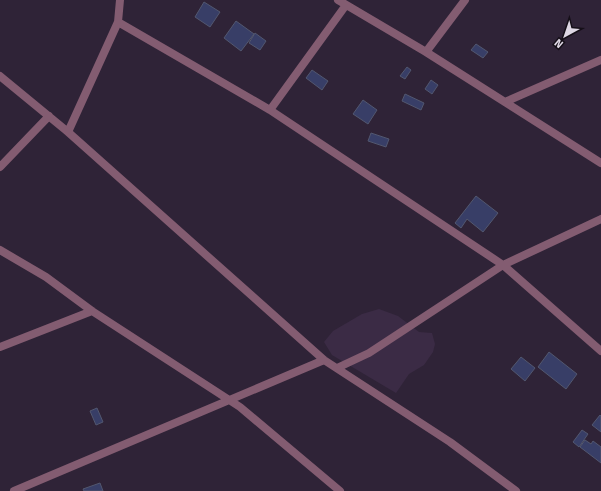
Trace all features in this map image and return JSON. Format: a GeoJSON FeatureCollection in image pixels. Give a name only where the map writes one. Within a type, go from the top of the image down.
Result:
{"type":"FeatureCollection","features":[{"type":"Feature","properties":{"kind":"street"},"geometry":{"type":"LineString","coordinates":[[68,132],[118,22],[120,0]]}},
{"type":"Feature","properties":{"kind":"street"},"geometry":{"type":"LineString","coordinates":[[338,0],[426,52],[601,163]]}},
{"type":"Feature","properties":{"kind":"street"},"geometry":{"type":"LineString","coordinates":[[426,52],[465,0]]}},
{"type":"Feature","properties":{"kind":"street"},"geometry":{"type":"LineString","coordinates":[[270,110],[346,5]]}},
{"type":"Feature","properties":{"kind":"street"},"geometry":{"type":"LineString","coordinates":[[118,22],[270,110],[503,265],[601,351]]}},
{"type":"Feature","properties":{"kind":"street"},"geometry":{"type":"LineString","coordinates":[[505,102],[601,60]]}},
{"type":"Feature","properties":{"kind":"street"},"geometry":{"type":"LineString","coordinates":[[0,76],[68,132],[324,360],[450,442],[516,491]]}},
{"type":"Feature","properties":{"kind":"street"},"geometry":{"type":"LineString","coordinates":[[0,167],[49,116]]}},
{"type":"Feature","properties":{"kind":"street"},"geometry":{"type":"LineString","coordinates":[[337,368],[369,353],[503,265],[601,219]]}},
{"type":"Feature","properties":{"kind":"street"},"geometry":{"type":"LineString","coordinates":[[0,250],[46,277],[92,311],[240,408],[340,491]]}},
{"type":"Feature","properties":{"kind":"street"},"geometry":{"type":"LineString","coordinates":[[0,347],[92,311]]}},
{"type":"Feature","properties":{"kind":"street"},"geometry":{"type":"LineString","coordinates":[[14,491],[324,360]]}},
{"type":"Feature","properties":{"kind":"shaded area"},"geometry":{"type":"Polygon","coordinates":[[[379,309],[398,316],[419,332],[432,333],[435,344],[433,352],[424,365],[409,374],[396,393],[332,355],[324,342],[333,331],[362,314],[379,309]]]}},
{"type":"Feature","properties":{"kind":"building"},"geometry":{"type":"Polygon","coordinates":[[[204,2],[220,12],[210,27],[195,17],[204,2]]]}},
{"type":"Feature","properties":{"kind":"building"},"geometry":{"type":"Polygon","coordinates":[[[236,21],[254,34],[241,51],[224,38],[236,21]]]}},
{"type":"Feature","properties":{"kind":"building"},"geometry":{"type":"Polygon","coordinates":[[[255,33],[266,41],[260,50],[249,43],[255,33]]]}},
{"type":"Feature","properties":{"kind":"building"},"geometry":{"type":"Polygon","coordinates":[[[476,44],[488,52],[483,58],[471,50],[476,44]]]}},
{"type":"Feature","properties":{"kind":"building"},"geometry":{"type":"Polygon","coordinates":[[[407,67],[411,70],[405,79],[400,76],[407,67]]]}},
{"type":"Feature","properties":{"kind":"building"},"geometry":{"type":"Polygon","coordinates":[[[312,70],[328,81],[322,90],[306,78],[312,70]]]}},
{"type":"Feature","properties":{"kind":"building"},"geometry":{"type":"Polygon","coordinates":[[[431,80],[438,85],[432,94],[425,89],[431,80]]]}},
{"type":"Feature","properties":{"kind":"building"},"geometry":{"type":"Polygon","coordinates":[[[405,94],[424,103],[421,110],[402,101],[405,94]]]}},
{"type":"Feature","properties":{"kind":"building"},"geometry":{"type":"Polygon","coordinates":[[[363,100],[377,110],[368,124],[353,114],[363,100]]]}},
{"type":"Feature","properties":{"kind":"building"},"geometry":{"type":"Polygon","coordinates":[[[371,133],[389,139],[386,147],[368,141],[371,133]]]}},
{"type":"Feature","properties":{"kind":"building"},"geometry":{"type":"Polygon","coordinates":[[[476,196],[498,213],[483,232],[467,219],[461,228],[455,223],[476,196]]]}},
{"type":"Feature","properties":{"kind":"building"},"geometry":{"type":"Polygon","coordinates":[[[549,352],[577,374],[566,389],[538,367],[549,352]]]}},
{"type":"Feature","properties":{"kind":"building"},"geometry":{"type":"Polygon","coordinates":[[[521,357],[535,368],[525,381],[511,369],[521,357]]]}},
{"type":"Feature","properties":{"kind":"building"},"geometry":{"type":"Polygon","coordinates":[[[97,408],[103,422],[96,425],[90,411],[97,408]]]}},
{"type":"Feature","properties":{"kind":"building"},"geometry":{"type":"Polygon","coordinates":[[[600,415],[601,416],[601,432],[592,425],[600,415]]]}},
{"type":"Feature","properties":{"kind":"building"},"geometry":{"type":"Polygon","coordinates":[[[582,430],[588,434],[579,447],[573,442],[582,430]]]}},
{"type":"Feature","properties":{"kind":"building"},"geometry":{"type":"Polygon","coordinates":[[[585,440],[591,444],[593,441],[601,447],[601,463],[580,447],[585,440]]]}},
{"type":"Feature","properties":{"kind":"building"},"geometry":{"type":"Polygon","coordinates":[[[100,483],[103,491],[84,491],[83,489],[100,483]]]}}]}
